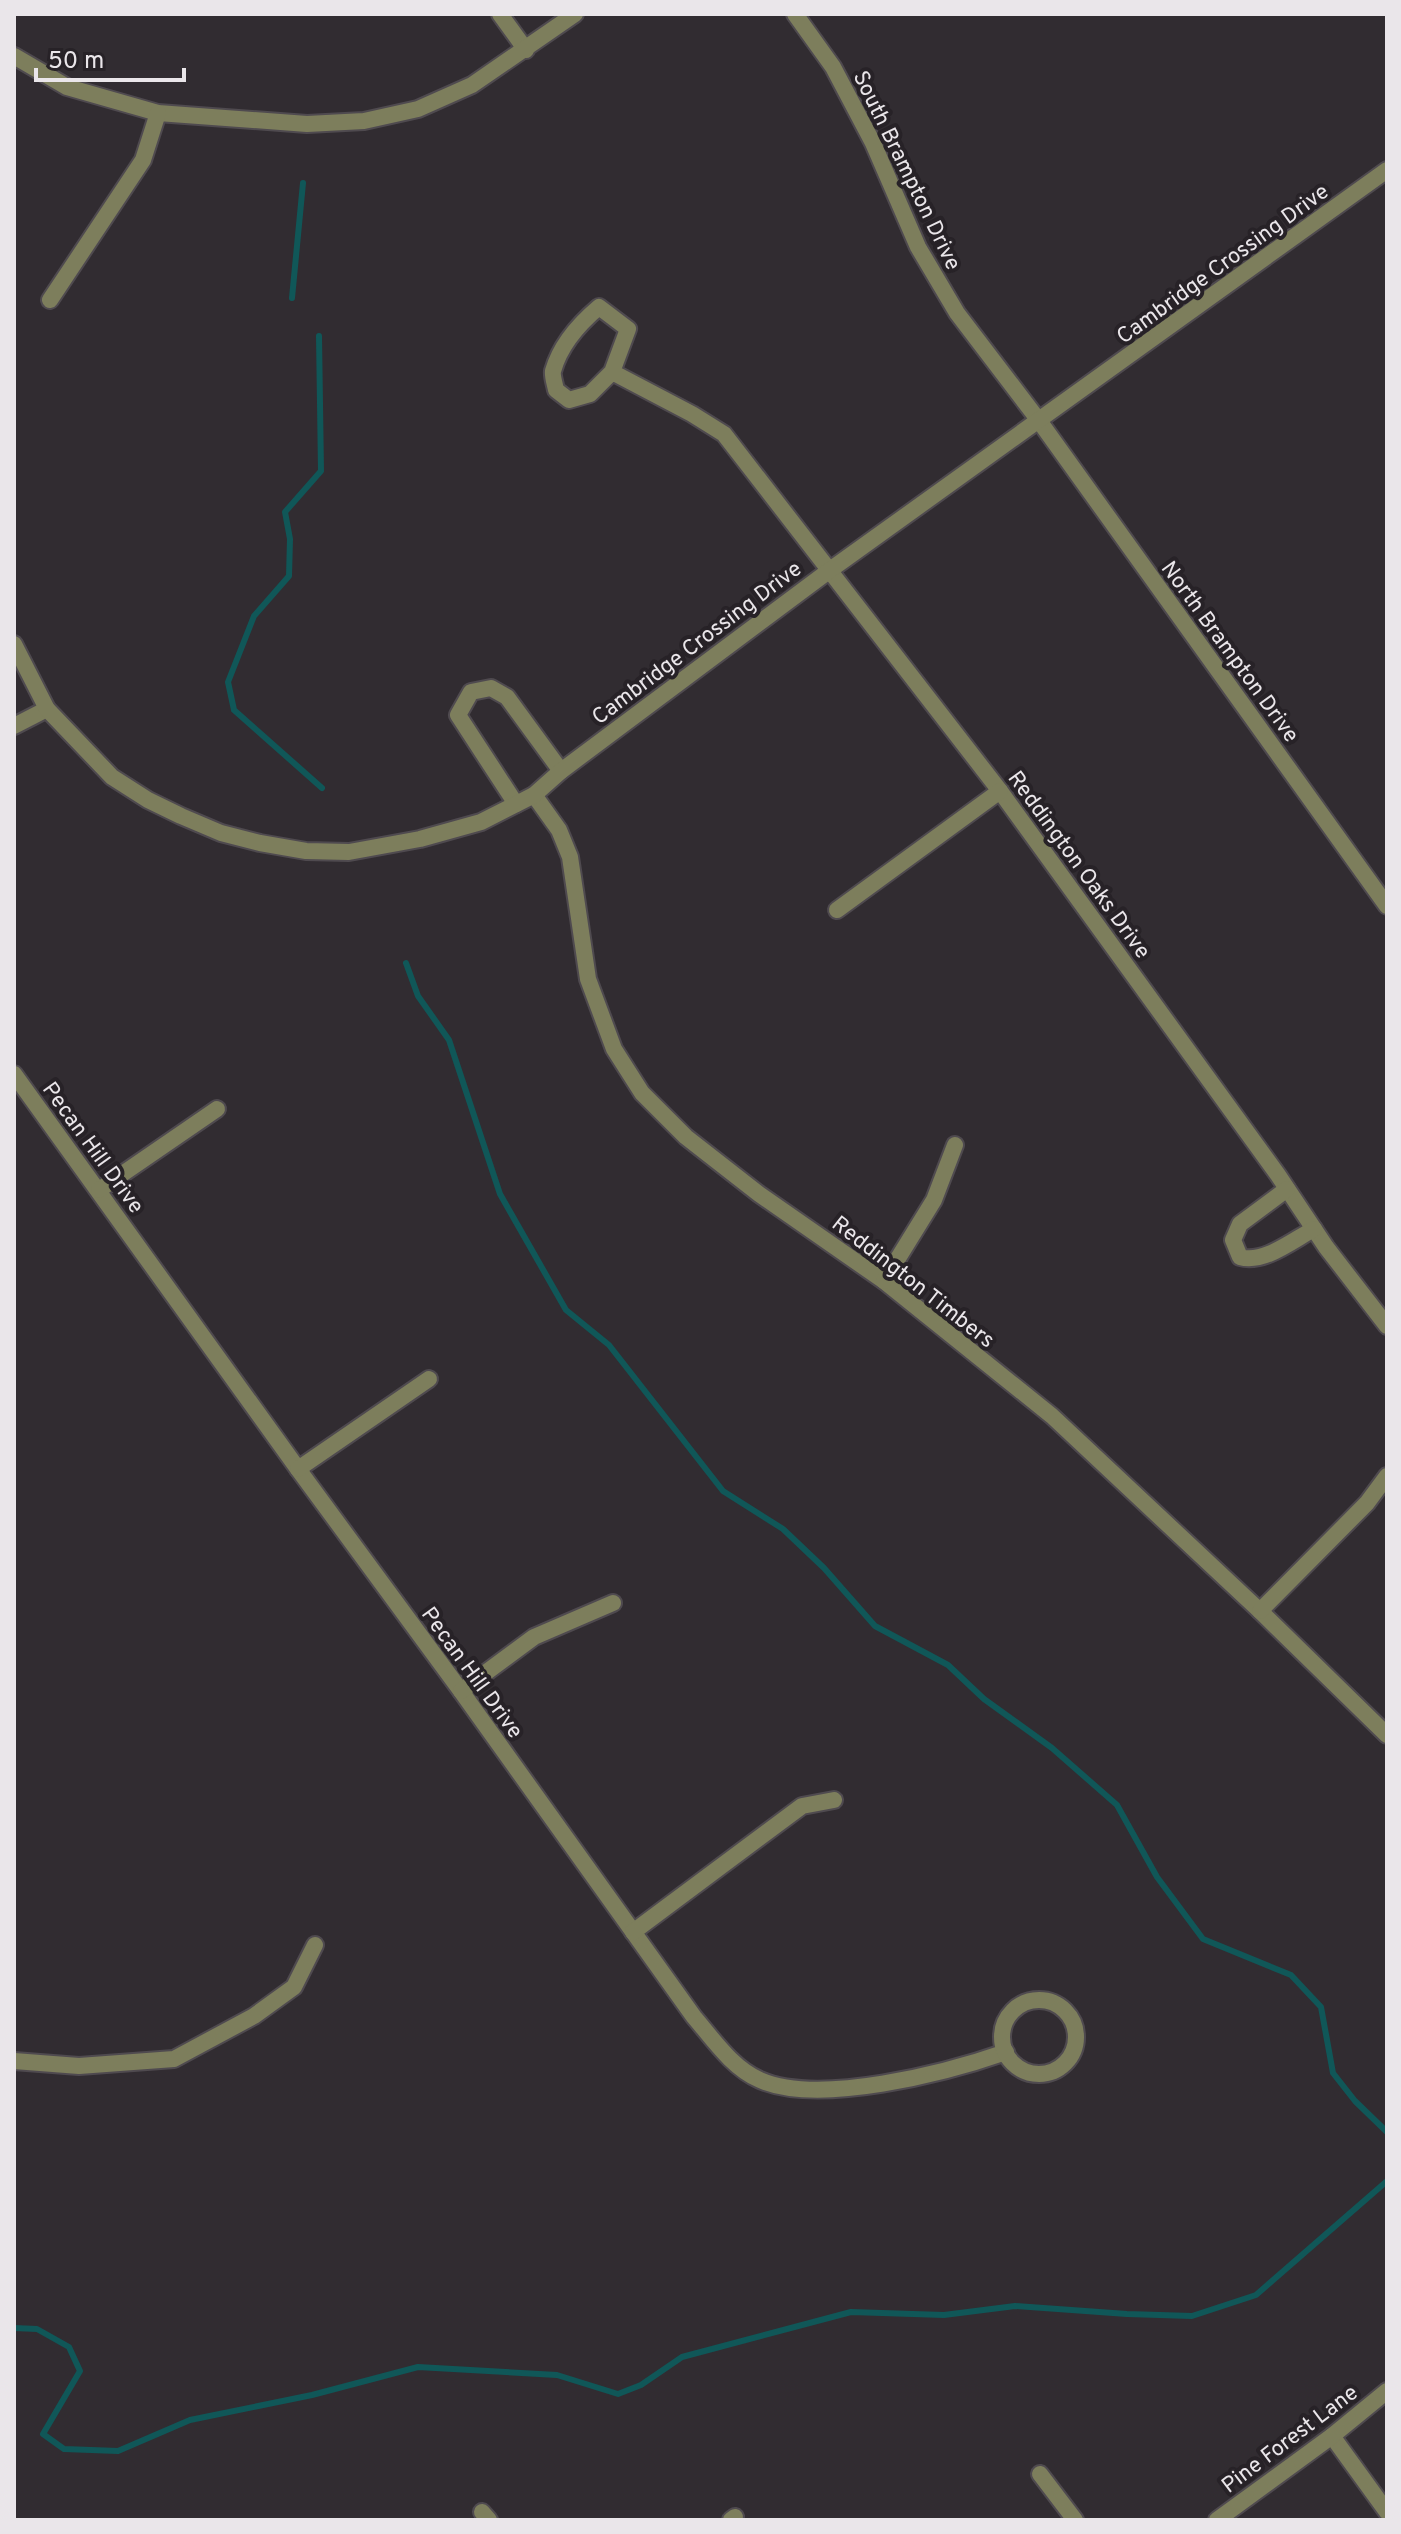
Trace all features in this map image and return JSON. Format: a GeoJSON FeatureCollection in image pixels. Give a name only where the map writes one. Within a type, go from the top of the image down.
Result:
{"type":"FeatureCollection","features":[{"type":"Feature","properties":{"kind":"street"},"geometry":{"type":"LineString","coordinates":[[500,14],[526,50]]}},
{"type":"Feature","properties":{"kind":"street"},"geometry":{"type":"LineString","coordinates":[[14,56],[67,87],[158,113],[307,124],[364,121],[418,109],[472,85],[575,14]]}},
{"type":"Feature","properties":{"kind":"street","name":"South Brampton Drive"},"geometry":{"type":"LineString","coordinates":[[795,14],[833,67],[873,143],[918,247],[957,313],[1040,422]]}},
{"type":"Feature","properties":{"kind":"street"},"geometry":{"type":"LineString","coordinates":[[50,300],[143,160],[158,113]]}},
{"type":"Feature","properties":{"kind":"street","name":"Cambridge Crossing Drive"},"geometry":{"type":"LineString","coordinates":[[14,644],[47,709],[112,777],[148,800],[221,833],[306,851],[349,852],[420,839],[469,825],[534,795],[561,771],[830,570],[1387,170]]}},
{"type":"Feature","properties":{"kind":"street"},"geometry":{"type":"LineString","coordinates":[[599,307],[628,329],[612,372],[590,394],[569,400],[556,390],[552,373],[581,322],[599,307]]}},
{"type":"Feature","properties":{"kind":"street","name":"Reddington Oaks Drive"},"geometry":{"type":"LineString","coordinates":[[612,372],[724,434],[1000,791],[1387,1326]]}},
{"type":"Feature","properties":{"kind":"street","name":"North Brampton Drive"},"geometry":{"type":"LineString","coordinates":[[1040,422],[1387,906]]}},
{"type":"Feature","properties":{"kind":"street"},"geometry":{"type":"LineString","coordinates":[[516,804],[458,715],[471,692],[491,688],[507,697],[561,771]]}},
{"type":"Feature","properties":{"kind":"street"},"geometry":{"type":"LineString","coordinates":[[14,726],[47,709]]}},
{"type":"Feature","properties":{"kind":"street"},"geometry":{"type":"LineString","coordinates":[[837,910],[1000,791]]}},
{"type":"Feature","properties":{"kind":"street","name":"Reddington Timbers"},"geometry":{"type":"LineString","coordinates":[[534,795],[559,830],[570,857],[588,979],[614,1049],[642,1093],[686,1137],[759,1194],[884,1281],[1052,1416],[1387,1735]]}},
{"type":"Feature","properties":{"kind":"street","name":"Pecan Hill Drive"},"geometry":{"type":"LineString","coordinates":[[14,1074],[633,1932],[704,2029],[741,2069],[760,2080],[805,2091],[849,2089],[968,2065],[1006,2052]]}},
{"type":"Feature","properties":{"kind":"street"},"geometry":{"type":"LineString","coordinates":[[99,1190],[217,1109]]}},
{"type":"Feature","properties":{"kind":"street"},"geometry":{"type":"LineString","coordinates":[[884,1281],[934,1200],[955,1145]]}},
{"type":"Feature","properties":{"kind":"street"},"geometry":{"type":"LineString","coordinates":[[1287,1189],[1240,1224],[1233,1240],[1240,1257],[1250,1260],[1260,1258],[1314,1229]]}},
{"type":"Feature","properties":{"kind":"street"},"geometry":{"type":"LineString","coordinates":[[298,1469],[429,1379]]}},
{"type":"Feature","properties":{"kind":"street"},"geometry":{"type":"LineString","coordinates":[[1260,1611],[1367,1503],[1387,1476]]}},
{"type":"Feature","properties":{"kind":"street"},"geometry":{"type":"LineString","coordinates":[[461,1691],[534,1637],[613,1603]]}},
{"type":"Feature","properties":{"kind":"street"},"geometry":{"type":"LineString","coordinates":[[633,1932],[802,1806],[834,1800]]}},
{"type":"Feature","properties":{"kind":"street"},"geometry":{"type":"LineString","coordinates":[[14,2061],[79,2066],[174,2059],[254,2016],[294,1987],[315,1945]]}},
{"type":"Feature","properties":{"kind":"street"},"geometry":{"type":"LineString","coordinates":[[1030,2001],[1054,2003],[1072,2020],[1075,2043],[1064,2064],[1054,2071],[1030,2072],[1019,2068],[1006,2052],[1002,2037],[1004,2025],[1019,2006],[1030,2001]]}},
{"type":"Feature","properties":{"kind":"street","name":"Pine Forest Lane"},"geometry":{"type":"LineString","coordinates":[[1217,2520],[1332,2436],[1387,2391]]}},
{"type":"Feature","properties":{"kind":"street"},"geometry":{"type":"LineString","coordinates":[[1332,2436],[1387,2512]]}},
{"type":"Feature","properties":{"kind":"street"},"geometry":{"type":"LineString","coordinates":[[1040,2474],[1075,2520]]}},
{"type":"Feature","properties":{"kind":"waterway"},"geometry":{"type":"LineString","coordinates":[[292,298],[303,183]]}},
{"type":"Feature","properties":{"kind":"waterway"},"geometry":{"type":"LineString","coordinates":[[319,336],[321,471],[285,512],[290,539],[289,576],[254,616],[228,682],[234,710],[322,788]]}},
{"type":"Feature","properties":{"kind":"waterway"},"geometry":{"type":"LineString","coordinates":[[406,963],[418,996],[449,1040],[500,1194],[566,1310],[609,1345],[723,1491],[783,1529],[824,1568],[875,1626],[948,1665],[984,1699],[1052,1748],[1117,1805],[1157,1877],[1203,1939],[1291,1975],[1321,2007],[1333,2073],[1355,2101],[1387,2132]]}},
{"type":"Feature","properties":{"kind":"waterway"},"geometry":{"type":"LineString","coordinates":[[14,2328],[37,2329],[69,2347],[80,2371],[43,2434],[64,2449],[118,2451],[190,2420],[312,2395],[418,2367],[557,2375],[618,2394],[641,2385],[682,2357],[851,2312],[944,2315],[1015,2306],[1192,2316],[1256,2295],[1387,2181]]}}]}
